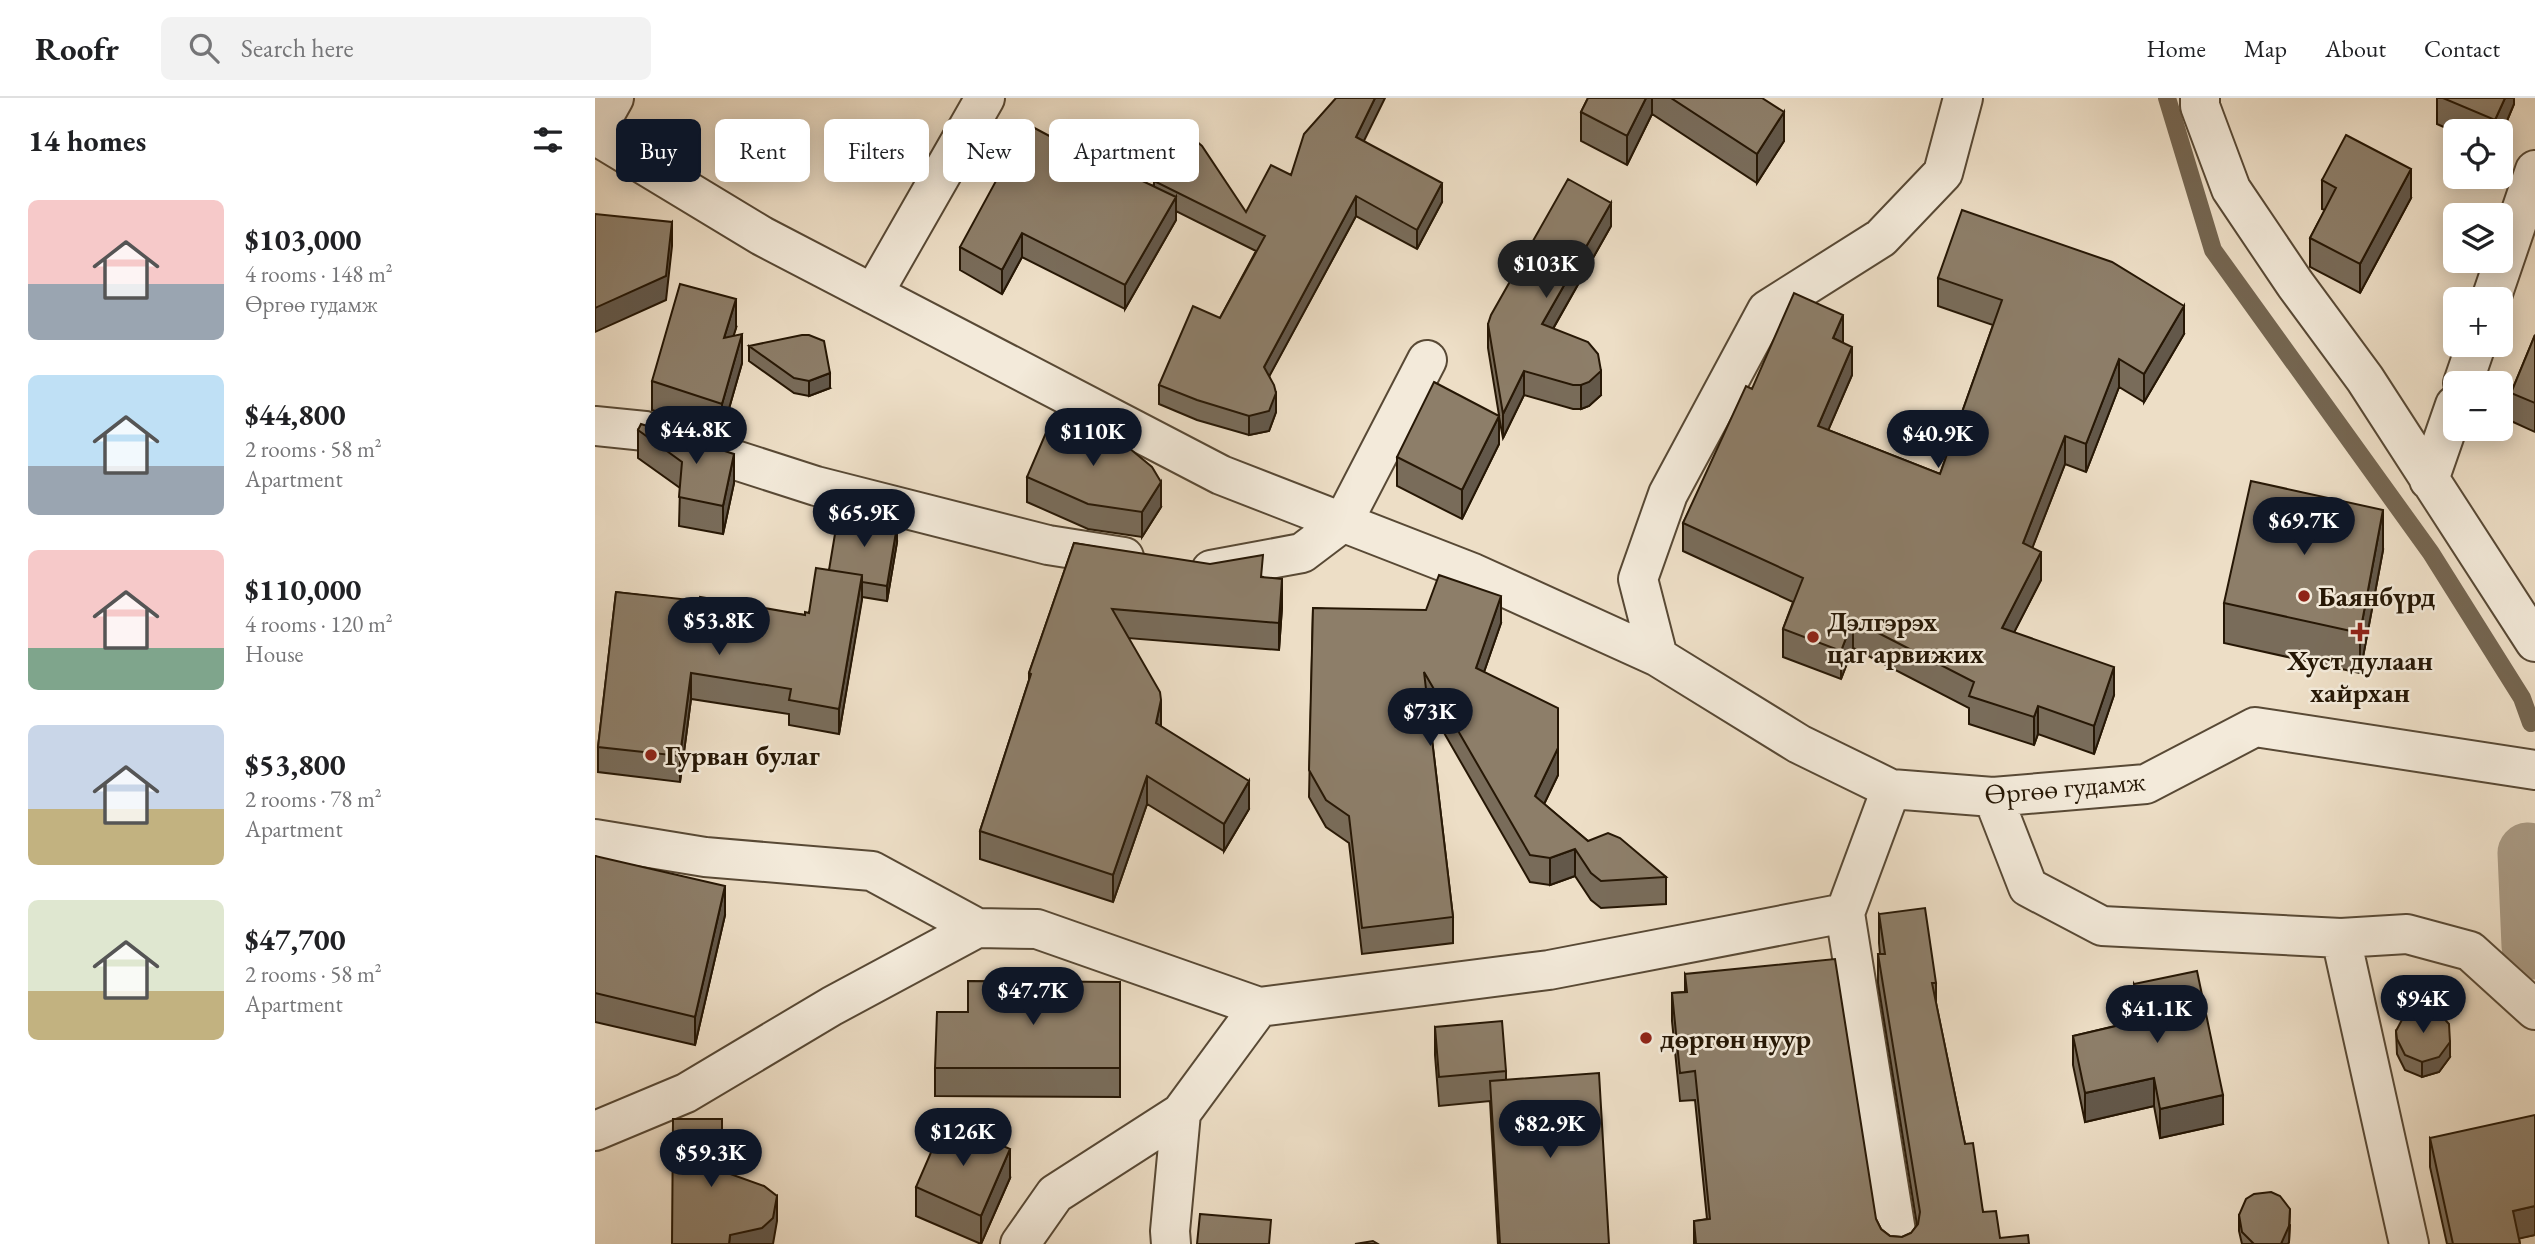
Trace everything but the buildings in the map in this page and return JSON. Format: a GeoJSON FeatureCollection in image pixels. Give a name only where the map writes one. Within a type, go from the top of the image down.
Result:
{"type":"FeatureCollection","features":[{"type":"Feature","properties":{"kind":"street"},"geometry":{"type":"LineString","coordinates":[[595,134],[614,98]]}},
{"type":"Feature","properties":{"kind":"street"},"geometry":{"type":"LineString","coordinates":[[873,294],[985,98]]}},
{"type":"Feature","properties":{"kind":"street"},"geometry":{"type":"LineString","coordinates":[[1658,657],[1638,579],[1668,494],[1767,310],[1881,238],[1943,173],[1963,98]]}},
{"type":"Feature","properties":{"kind":"street"},"geometry":{"type":"LineString","coordinates":[[2200,98],[2200,106],[2231,189],[2295,284],[2365,379],[2535,642]]}},
{"type":"Feature","properties":{"kind":"street","name":"Өргөө гудамж"},"geometry":{"type":"LineString","coordinates":[[595,134],[762,236],[1221,475],[1473,573],[1658,657],[1799,744],[1891,789],[1993,797],[2146,784],[2255,727],[2535,771]]}},
{"type":"Feature","properties":{"kind":"street"},"geometry":{"type":"LineString","coordinates":[[2495,287],[2535,170]]}},
{"type":"Feature","properties":{"kind":"street"},"geometry":{"type":"LineString","coordinates":[[595,426],[645,432],[816,486],[1048,545],[1213,570],[1302,553],[1343,522],[1427,360]]}},
{"type":"Feature","properties":{"kind":"street"},"geometry":{"type":"LineString","coordinates":[[2429,480],[2443,440]]}},
{"type":"Feature","properties":{"kind":"street"},"geometry":{"type":"LineString","coordinates":[[1891,789],[1845,913],[1898,1244]]}},
{"type":"Feature","properties":{"kind":"street"},"geometry":{"type":"LineString","coordinates":[[1993,797],[2028,887],[2102,926],[2341,938],[2407,934],[2470,951],[2535,1010]]}},
{"type":"Feature","properties":{"kind":"street"},"geometry":{"type":"LineString","coordinates":[[595,839],[705,857],[872,871],[977,928],[1037,929],[1259,1007],[1549,970],[1845,913]]}},
{"type":"Feature","properties":{"kind":"street"},"geometry":{"type":"LineString","coordinates":[[595,1131],[686,1093],[832,1006],[977,928]]}},
{"type":"Feature","properties":{"kind":"street"},"geometry":{"type":"LineString","coordinates":[[2341,938],[2409,1244]]}},
{"type":"Feature","properties":{"kind":"street"},"geometry":{"type":"LineString","coordinates":[[1020,1244],[1055,1194],[1181,1113],[1259,1007]]}},
{"type":"Feature","properties":{"kind":"street"},"geometry":{"type":"LineString","coordinates":[[1171,1244],[1181,1113]]}},
{"type":"Feature","properties":{"kind":"waterway"},"geometry":{"type":"LineString","coordinates":[[2167,98],[2213,250],[2431,553],[2522,698],[2531,723]]}},
{"type":"Feature","properties":{"kind":"waterway"},"geometry":{"type":"LineString","coordinates":[[2528,853],[2532,946],[2535,949]]}},
{"type":"Feature","properties":{"kind":"place","name":"Баянбүрд"},"geometry":{"type":"Point","coordinates":[2304,596]}},
{"type":"Feature","properties":{"kind":"place","name":"Хуст дулаан хайрхан"},"geometry":{"type":"Point","coordinates":[2360,632]}},
{"type":"Feature","properties":{"kind":"place","name":"Дэлгэрэх цаг арвижих"},"geometry":{"type":"Point","coordinates":[1813,637]}},
{"type":"Feature","properties":{"kind":"place","name":"Гурван булаг"},"geometry":{"type":"Point","coordinates":[651,755]}},
{"type":"Feature","properties":{"kind":"place","name":"дөргөн нуур"},"geometry":{"type":"Point","coordinates":[1646,1038]}}]}
